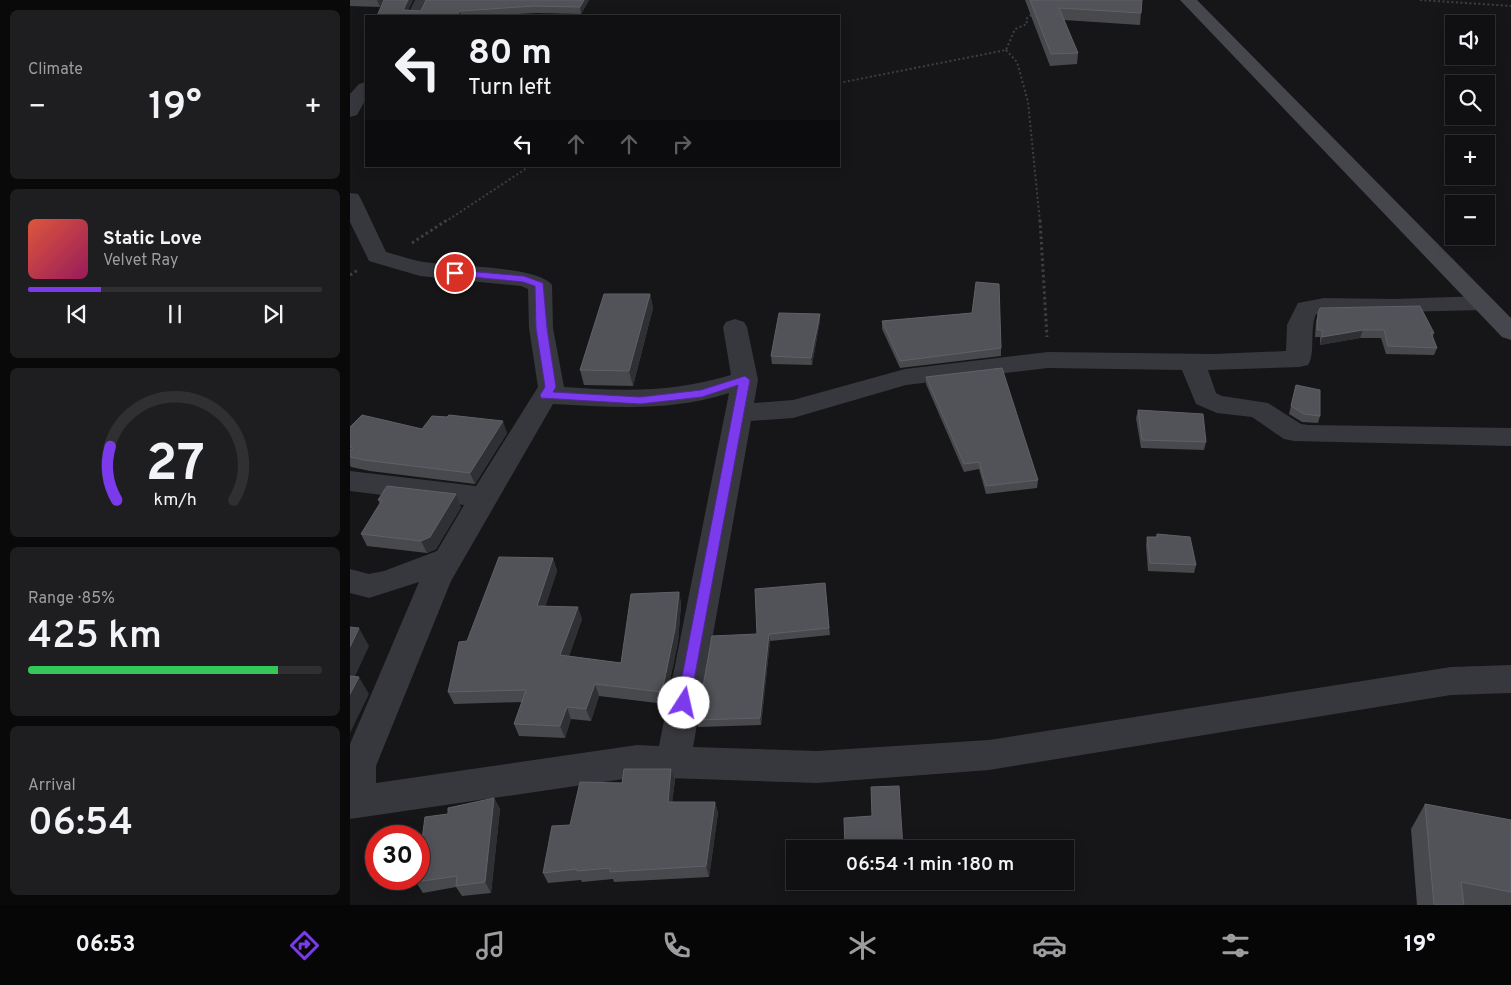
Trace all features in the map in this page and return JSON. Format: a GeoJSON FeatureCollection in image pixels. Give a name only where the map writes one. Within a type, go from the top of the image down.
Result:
{"type":"FeatureCollection","features":[{"type":"Feature","properties":{"kind":"main road"},"geometry":{"type":"LineString","coordinates":[[1188,0],[1483,303],[1508,326]]}},
{"type":"Feature","properties":{"kind":"street"},"geometry":{"type":"LineString","coordinates":[[416,15],[423,0]]}},
{"type":"Feature","properties":{"kind":"street"},"geometry":{"type":"LineString","coordinates":[[350,111],[355,100],[365,89]]}},
{"type":"Feature","properties":{"kind":"street"},"geometry":{"type":"LineString","coordinates":[[350,199],[377,256],[420,269],[524,279],[540,285],[542,328],[551,387],[445,560],[358,766],[354,802],[637,761],[817,766],[989,755],[1451,681],[1511,679]]}},
{"type":"Feature","properties":{"kind":"street"},"geometry":{"type":"LineString","coordinates":[[737,413],[793,410],[905,377],[1048,360],[1192,362],[1299,359],[1299,325],[1306,308],[1324,305],[1394,306],[1483,303]]}},
{"type":"Feature","properties":{"kind":"street"},"geometry":{"type":"LineString","coordinates":[[673,762],[737,413],[745,380],[735,327]]}},
{"type":"Feature","properties":{"kind":"street"},"geometry":{"type":"LineString","coordinates":[[1192,362],[1206,398],[1217,404],[1258,409],[1294,432],[1336,436],[1511,437]]}},
{"type":"Feature","properties":{"kind":"street"},"geometry":{"type":"LineString","coordinates":[[545,395],[640,400],[702,393],[745,380]]}},
{"type":"Feature","properties":{"kind":"street"},"geometry":{"type":"LineString","coordinates":[[350,481],[483,497]]}},
{"type":"Feature","properties":{"kind":"street"},"geometry":{"type":"LineString","coordinates":[[350,581],[369,586],[388,582],[445,560]]}},
{"type":"Feature","properties":{"kind":"path"},"geometry":{"type":"LineString","coordinates":[[1420,0],[1511,6]]}},
{"type":"Feature","properties":{"kind":"path"},"geometry":{"type":"LineString","coordinates":[[1006,50],[1015,29],[1027,24],[1026,19],[1036,11]]}},
{"type":"Feature","properties":{"kind":"path"},"geometry":{"type":"LineString","coordinates":[[840,83],[1006,50]]}},
{"type":"Feature","properties":{"kind":"path"},"geometry":{"type":"LineString","coordinates":[[1006,50],[1017,62],[1028,102],[1041,228],[1048,360]]}},
{"type":"Feature","properties":{"kind":"path"},"geometry":{"type":"LineString","coordinates":[[386,259],[528,167]]}},
{"type":"Feature","properties":{"kind":"building"},"geometry":{"type":"Polygon","coordinates":[[[384,0],[408,0],[403,10],[421,11],[426,0],[584,0],[580,7],[534,6],[460,11],[457,15],[377,15],[384,0]]]}},
{"type":"Feature","properties":{"kind":"building"},"geometry":{"type":"Polygon","coordinates":[[[1030,0],[1142,0],[1141,13],[1059,8],[1078,53],[1051,54],[1030,0]]]}},
{"type":"Feature","properties":{"kind":"building"},"geometry":{"type":"Polygon","coordinates":[[[976,282],[999,284],[1001,348],[900,361],[882,321],[972,313],[976,282]]]}},
{"type":"Feature","properties":{"kind":"building"},"geometry":{"type":"Polygon","coordinates":[[[604,294],[650,294],[629,371],[580,370],[604,294]]]}},
{"type":"Feature","properties":{"kind":"building"},"geometry":{"type":"Polygon","coordinates":[[[1420,306],[1434,333],[1431,333],[1437,348],[1388,346],[1384,330],[1363,330],[1322,337],[1322,330],[1317,330],[1320,308],[1420,306]]]}},
{"type":"Feature","properties":{"kind":"building"},"geometry":{"type":"Polygon","coordinates":[[[779,313],[820,314],[811,358],[771,356],[779,313]]]}},
{"type":"Feature","properties":{"kind":"building"},"geometry":{"type":"Polygon","coordinates":[[[1002,368],[1038,480],[986,486],[979,462],[964,464],[926,377],[1002,368]]]}},
{"type":"Feature","properties":{"kind":"building"},"geometry":{"type":"Polygon","coordinates":[[[1296,385],[1320,390],[1320,416],[1304,414],[1291,406],[1296,385]]]}},
{"type":"Feature","properties":{"kind":"building"},"geometry":{"type":"Polygon","coordinates":[[[1138,410],[1203,414],[1206,442],[1142,440],[1138,410]]]}},
{"type":"Feature","properties":{"kind":"building"},"geometry":{"type":"Polygon","coordinates":[[[362,415],[422,429],[432,416],[447,417],[449,415],[503,421],[470,473],[350,457],[350,451],[353,448],[350,447],[350,427],[362,415]]]}},
{"type":"Feature","properties":{"kind":"building"},"geometry":{"type":"Polygon","coordinates":[[[387,486],[456,494],[430,537],[421,541],[361,534],[382,500],[378,500],[387,486]]]}},
{"type":"Feature","properties":{"kind":"building"},"geometry":{"type":"Polygon","coordinates":[[[1157,534],[1190,537],[1196,565],[1150,563],[1147,537],[1157,537],[1157,534]]]}},
{"type":"Feature","properties":{"kind":"building"},"geometry":{"type":"Polygon","coordinates":[[[499,557],[553,558],[537,606],[578,607],[560,655],[621,663],[631,594],[679,592],[675,629],[662,692],[595,684],[586,709],[567,707],[560,726],[514,724],[526,690],[448,692],[459,642],[467,641],[499,557]]]}},
{"type":"Feature","properties":{"kind":"building"},"geometry":{"type":"Polygon","coordinates":[[[825,583],[829,628],[769,634],[760,718],[697,720],[712,636],[757,634],[755,589],[825,583]]]}},
{"type":"Feature","properties":{"kind":"building"},"geometry":{"type":"Polygon","coordinates":[[[350,627],[359,628],[350,647],[350,627]]]}},
{"type":"Feature","properties":{"kind":"building"},"geometry":{"type":"Polygon","coordinates":[[[350,676],[359,677],[350,694],[350,676]]]}},
{"type":"Feature","properties":{"kind":"building"},"geometry":{"type":"Polygon","coordinates":[[[624,769],[671,769],[668,802],[715,802],[706,866],[610,872],[610,868],[577,871],[577,869],[543,873],[552,826],[570,825],[580,782],[622,783],[624,769]]]}},
{"type":"Feature","properties":{"kind":"building"},"geometry":{"type":"Polygon","coordinates":[[[899,786],[902,840],[845,840],[844,818],[872,816],[871,787],[899,786]]]}},
{"type":"Feature","properties":{"kind":"building"},"geometry":{"type":"Polygon","coordinates":[[[494,798],[485,882],[456,886],[457,876],[430,880],[430,825],[424,825],[425,817],[448,814],[448,808],[494,798]]]}},
{"type":"Feature","properties":{"kind":"building"},"geometry":{"type":"Polygon","coordinates":[[[1425,804],[1511,820],[1511,892],[1461,882],[1464,905],[1434,905],[1425,804]]]}},
{"type":"Feature","properties":{"kind":"route"},"geometry":{"type":"LineString","coordinates":[[455,273],[524,279],[540,285],[542,328],[551,387],[545,395],[640,400],[702,393],[745,380],[737,413],[684,703]]}}]}
